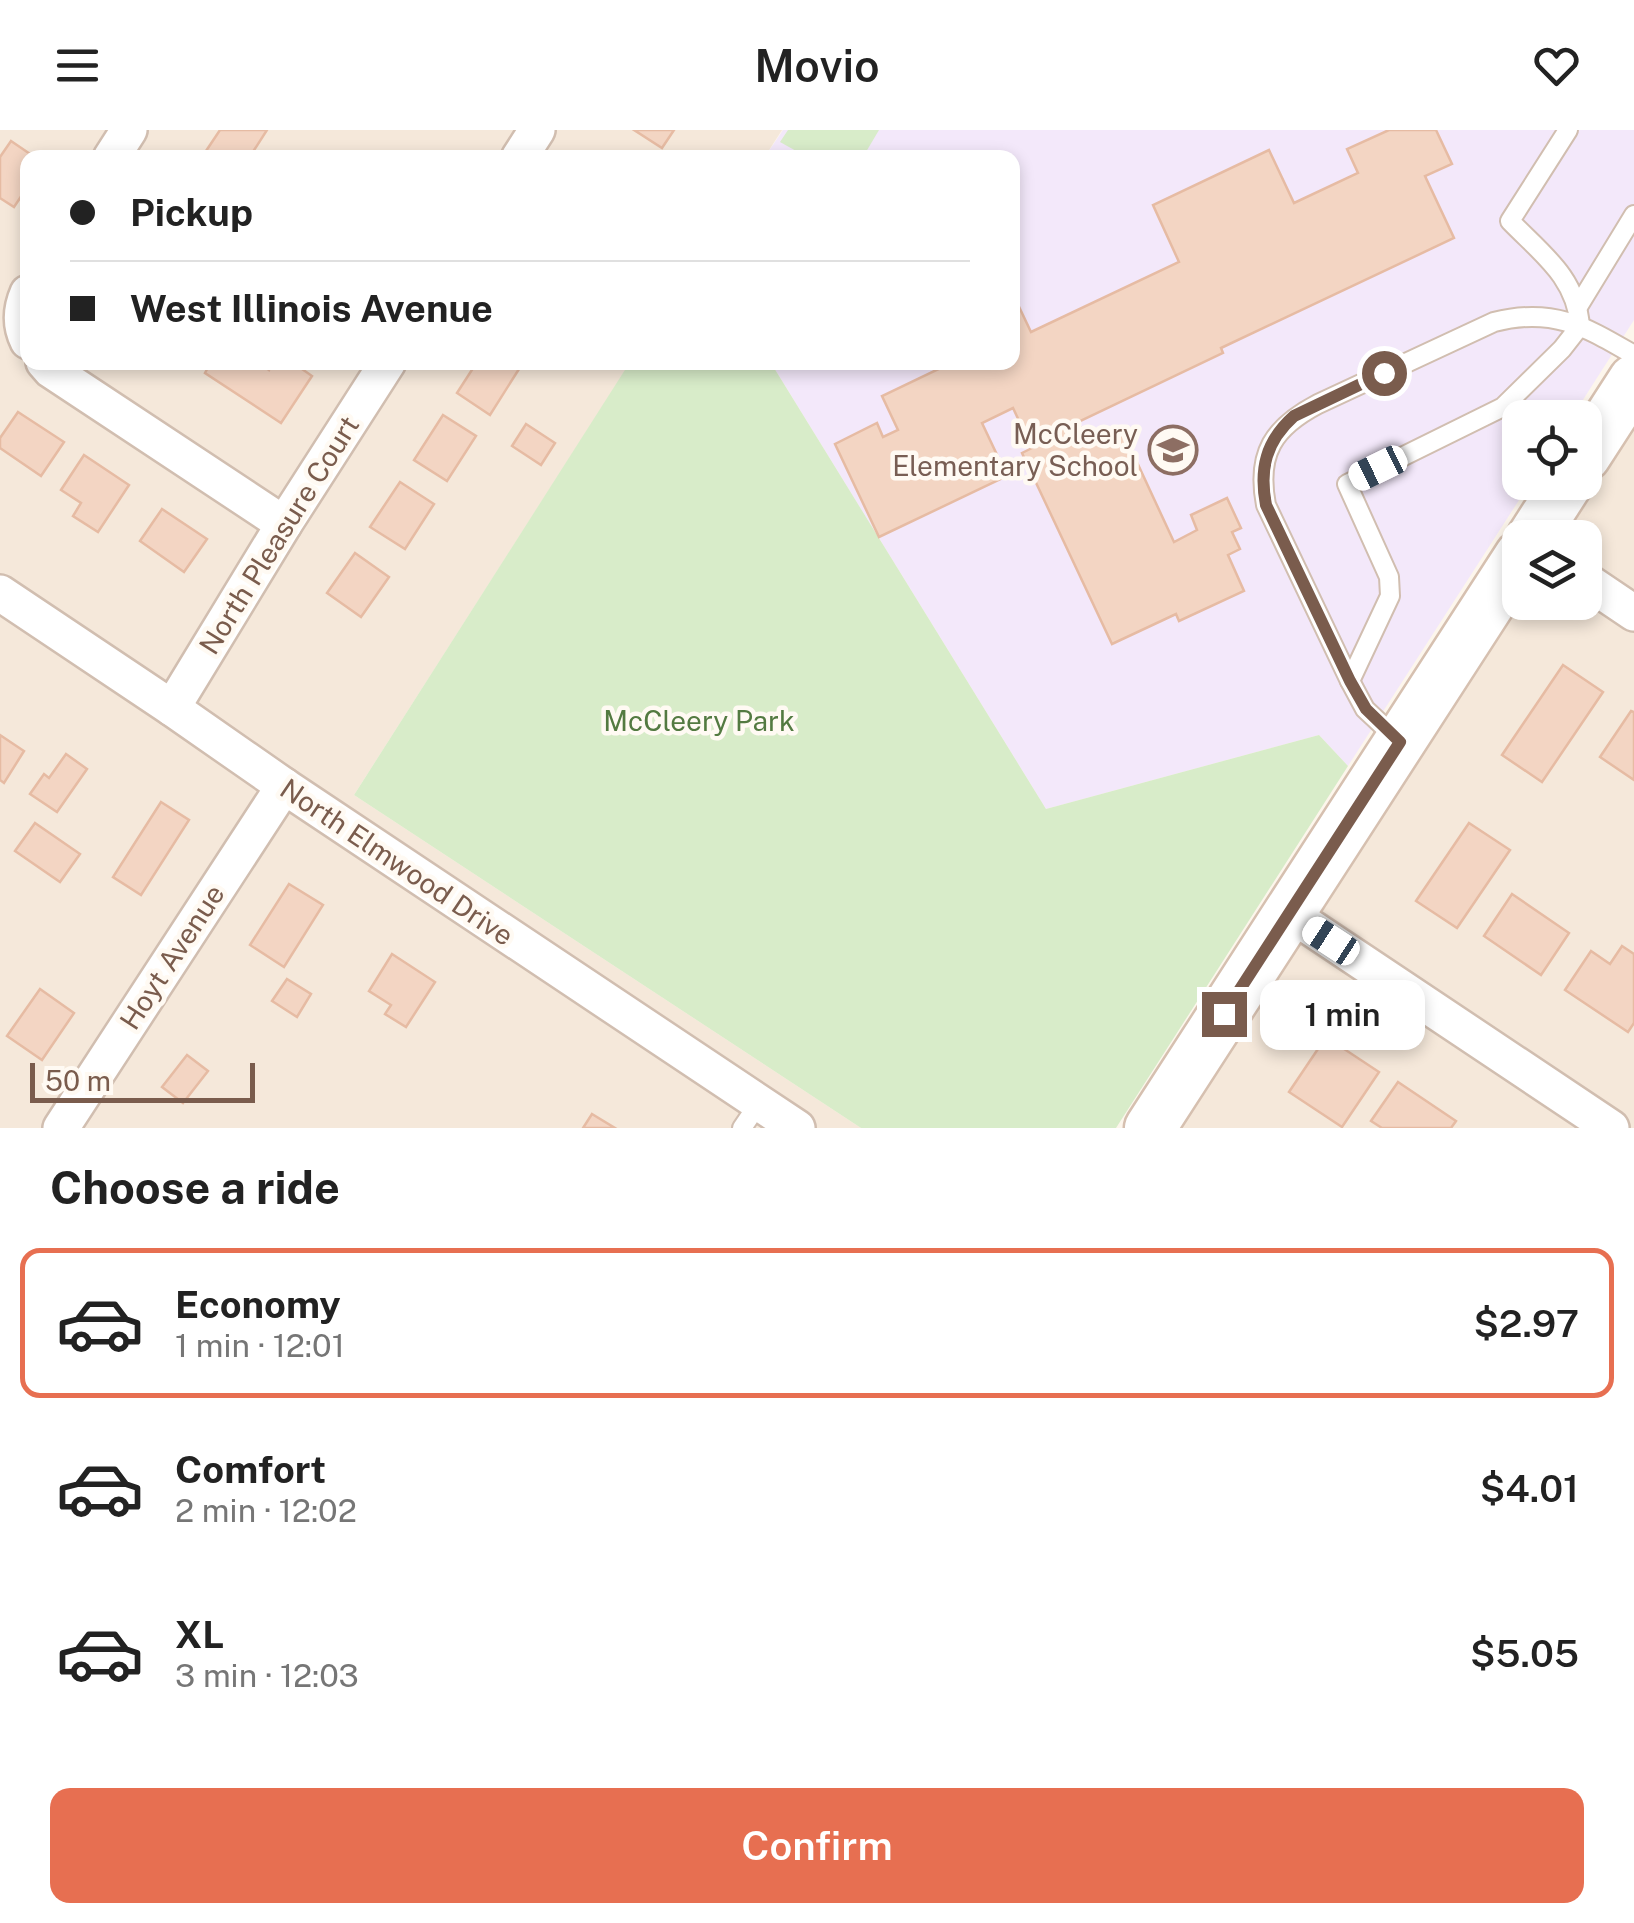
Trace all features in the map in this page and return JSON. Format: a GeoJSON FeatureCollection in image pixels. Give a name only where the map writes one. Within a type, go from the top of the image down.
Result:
{"type":"FeatureCollection","features":[{"type":"Feature","properties":{"kind":"main road"},"geometry":{"type":"LineString","coordinates":[[1602,430],[1634,380]]}},
{"type":"Feature","properties":{"kind":"main road"},"geometry":{"type":"LineString","coordinates":[[1150,1128],[1502,584]]}},
{"type":"Feature","properties":{"kind":"street"},"geometry":{"type":"LineString","coordinates":[[54,370],[284,524]]}},
{"type":"Feature","properties":{"kind":"street","name":"North Pleasure Court"},"geometry":{"type":"LineString","coordinates":[[172,708],[383,370]]}},
{"type":"Feature","properties":{"kind":"street"},"geometry":{"type":"LineString","coordinates":[[1602,591],[1634,613]]}},
{"type":"Feature","properties":{"kind":"street","name":"North Elmwood Drive"},"geometry":{"type":"LineString","coordinates":[[0,593],[284,786],[750,1116],[797,1128]]}},
{"type":"Feature","properties":{"kind":"street","name":"Hoyt Avenue"},"geometry":{"type":"LineString","coordinates":[[61,1128],[284,786]]}},
{"type":"Feature","properties":{"kind":"street"},"geometry":{"type":"LineString","coordinates":[[1289,913],[1612,1128]]}},
{"type":"Feature","properties":{"kind":"lane"},"geometry":{"type":"LineString","coordinates":[[1350,681],[1390,596],[1389,577],[1347,484],[1503,407],[1580,326],[1578,305],[1565,278],[1510,221],[1568,130]]}},
{"type":"Feature","properties":{"kind":"lane"},"geometry":{"type":"LineString","coordinates":[[1578,305],[1634,215]]}},
{"type":"Feature","properties":{"kind":"lane"},"geometry":{"type":"LineString","coordinates":[[1400,742],[1366,709],[1350,681],[1266,505],[1263,469],[1273,440],[1294,416],[1494,322],[1517,316],[1537,315],[1580,326],[1634,355]]}},
{"type":"Feature","properties":{"kind":"shaded area"},"geometry":{"type":"Polygon","coordinates":[[[0,130],[782,130],[769,150],[20,150],[20,370],[626,370],[354,795],[861,1128],[0,1128],[0,130]]]}},
{"type":"Feature","properties":{"kind":"shaded area","name":"McCleery Elementary School"},"geometry":{"type":"Polygon","coordinates":[[[783,130],[1634,130],[1634,320],[1583,400],[1502,400],[1502,500],[1519,500],[1506,520],[1502,520],[1502,527],[1348,766],[1319,735],[1046,809],[775,370],[1020,370],[1020,150],[769,150],[783,130]]]}},
{"type":"Feature","properties":{"kind":"shaded area"},"geometry":{"type":"Polygon","coordinates":[[[1634,426],[1634,1128],[1178,1128],[1508,620],[1602,620],[1602,520],[1573,520],[1586,500],[1602,500],[1602,475],[1634,426]]]}},
{"type":"Feature","properties":{"kind":"green space"},"geometry":{"type":"Polygon","coordinates":[[[788,130],[879,130],[867,150],[794,150],[780,142],[788,130]]]}},
{"type":"Feature","properties":{"kind":"green space","name":"McCleery Park"},"geometry":{"type":"Polygon","coordinates":[[[625,370],[775,370],[1046,809],[1319,735],[1348,766],[1116,1128],[861,1128],[354,795],[625,370]]]}},
{"type":"Feature","properties":{"kind":"building"},"geometry":{"type":"Polygon","coordinates":[[[220,130],[267,130],[254,150],[207,150],[220,130]]]}},
{"type":"Feature","properties":{"kind":"building"},"geometry":{"type":"Polygon","coordinates":[[[634,130],[674,130],[662,148],[634,130]]]}},
{"type":"Feature","properties":{"kind":"building"},"geometry":{"type":"Polygon","coordinates":[[[1389,130],[1436,130],[1452,164],[1425,176],[1454,238],[1221,348],[1223,353],[1078,422],[1089,446],[1122,430],[1174,542],[1197,530],[1191,515],[1227,498],[1241,528],[1232,532],[1240,549],[1228,555],[1244,591],[1179,621],[1176,614],[1112,644],[1022,453],[1032,448],[1013,408],[982,423],[1007,476],[879,537],[835,444],[877,423],[883,437],[898,430],[882,396],[936,370],[1020,370],[1020,309],[1031,332],[1179,262],[1153,205],[1269,150],[1294,203],[1358,173],[1347,149],[1389,130]]]}},
{"type":"Feature","properties":{"kind":"building"},"geometry":{"type":"Polygon","coordinates":[[[11,141],[24,150],[20,150],[20,198],[14,207],[0,198],[0,157],[11,141]]]}},
{"type":"Feature","properties":{"kind":"building"},"geometry":{"type":"Polygon","coordinates":[[[303,370],[312,376],[281,423],[205,373],[303,370]]]}},
{"type":"Feature","properties":{"kind":"building"},"geometry":{"type":"Polygon","coordinates":[[[472,370],[518,370],[490,415],[457,393],[472,370]]]}},
{"type":"Feature","properties":{"kind":"building"},"geometry":{"type":"Polygon","coordinates":[[[18,412],[64,442],[41,476],[0,448],[0,438],[18,412]]]}},
{"type":"Feature","properties":{"kind":"building"},"geometry":{"type":"Polygon","coordinates":[[[443,415],[476,436],[447,481],[414,460],[443,415]]]}},
{"type":"Feature","properties":{"kind":"building"},"geometry":{"type":"Polygon","coordinates":[[[526,424],[555,443],[541,465],[512,446],[526,424]]]}},
{"type":"Feature","properties":{"kind":"building"},"geometry":{"type":"Polygon","coordinates":[[[84,455],[129,485],[98,532],[73,516],[81,503],[61,490],[84,455]]]}},
{"type":"Feature","properties":{"kind":"building"},"geometry":{"type":"Polygon","coordinates":[[[400,482],[434,504],[405,549],[370,527],[400,482]]]}},
{"type":"Feature","properties":{"kind":"building"},"geometry":{"type":"Polygon","coordinates":[[[162,509],[207,539],[184,572],[140,541],[162,509]]]}},
{"type":"Feature","properties":{"kind":"building"},"geometry":{"type":"Polygon","coordinates":[[[355,553],[389,577],[361,617],[327,593],[355,553]]]}},
{"type":"Feature","properties":{"kind":"building"},"geometry":{"type":"Polygon","coordinates":[[[1563,665],[1603,692],[1542,782],[1502,755],[1563,665]]]}},
{"type":"Feature","properties":{"kind":"building"},"geometry":{"type":"Polygon","coordinates":[[[1634,712],[1634,780],[1600,757],[1634,712]]]}},
{"type":"Feature","properties":{"kind":"building"},"geometry":{"type":"Polygon","coordinates":[[[0,735],[24,751],[4,783],[0,780],[0,735]]]}},
{"type":"Feature","properties":{"kind":"building"},"geometry":{"type":"Polygon","coordinates":[[[66,754],[87,769],[57,812],[30,794],[44,774],[49,778],[66,754]]]}},
{"type":"Feature","properties":{"kind":"building"},"geometry":{"type":"Polygon","coordinates":[[[161,802],[189,820],[141,895],[113,877],[161,802]]]}},
{"type":"Feature","properties":{"kind":"building"},"geometry":{"type":"Polygon","coordinates":[[[35,823],[80,854],[60,882],[15,851],[35,823]]]}},
{"type":"Feature","properties":{"kind":"building"},"geometry":{"type":"Polygon","coordinates":[[[1469,823],[1510,850],[1457,928],[1416,901],[1469,823]]]}},
{"type":"Feature","properties":{"kind":"building"},"geometry":{"type":"Polygon","coordinates":[[[289,884],[323,905],[284,967],[250,945],[289,884]]]}},
{"type":"Feature","properties":{"kind":"building"},"geometry":{"type":"Polygon","coordinates":[[[1512,894],[1569,933],[1541,975],[1484,936],[1512,894]]]}},
{"type":"Feature","properties":{"kind":"building"},"geometry":{"type":"Polygon","coordinates":[[[1622,946],[1634,954],[1634,1023],[1628,1032],[1565,990],[1591,951],[1610,964],[1622,946]]]}},
{"type":"Feature","properties":{"kind":"building"},"geometry":{"type":"Polygon","coordinates":[[[392,954],[435,982],[406,1027],[385,1014],[391,1005],[369,991],[392,954]]]}},
{"type":"Feature","properties":{"kind":"building"},"geometry":{"type":"Polygon","coordinates":[[[287,979],[311,994],[297,1017],[272,1001],[287,979]]]}},
{"type":"Feature","properties":{"kind":"building"},"geometry":{"type":"Polygon","coordinates":[[[40,989],[74,1013],[42,1060],[7,1036],[40,989]]]}},
{"type":"Feature","properties":{"kind":"building"},"geometry":{"type":"Polygon","coordinates":[[[1326,1037],[1379,1072],[1342,1127],[1289,1092],[1326,1037]]]}},
{"type":"Feature","properties":{"kind":"building"},"geometry":{"type":"Polygon","coordinates":[[[187,1055],[208,1071],[183,1103],[162,1087],[187,1055]]]}},
{"type":"Feature","properties":{"kind":"building"},"geometry":{"type":"Polygon","coordinates":[[[1398,1082],[1456,1121],[1451,1128],[1382,1128],[1371,1121],[1398,1082]]]}},
{"type":"Feature","properties":{"kind":"building"},"geometry":{"type":"Polygon","coordinates":[[[592,1114],[615,1128],[583,1128],[592,1114]]]}},
{"type":"Feature","properties":{"kind":"place","name":"McCleery Elementary School"},"geometry":{"type":"Point","coordinates":[1173,450]}},
{"type":"Feature","properties":{"kind":"route"},"geometry":{"type":"LineString","coordinates":[[1224,1014],[1400,742],[1366,709],[1350,681],[1266,505],[1262,486],[1266,454],[1294,416],[1384,373]]}}]}
